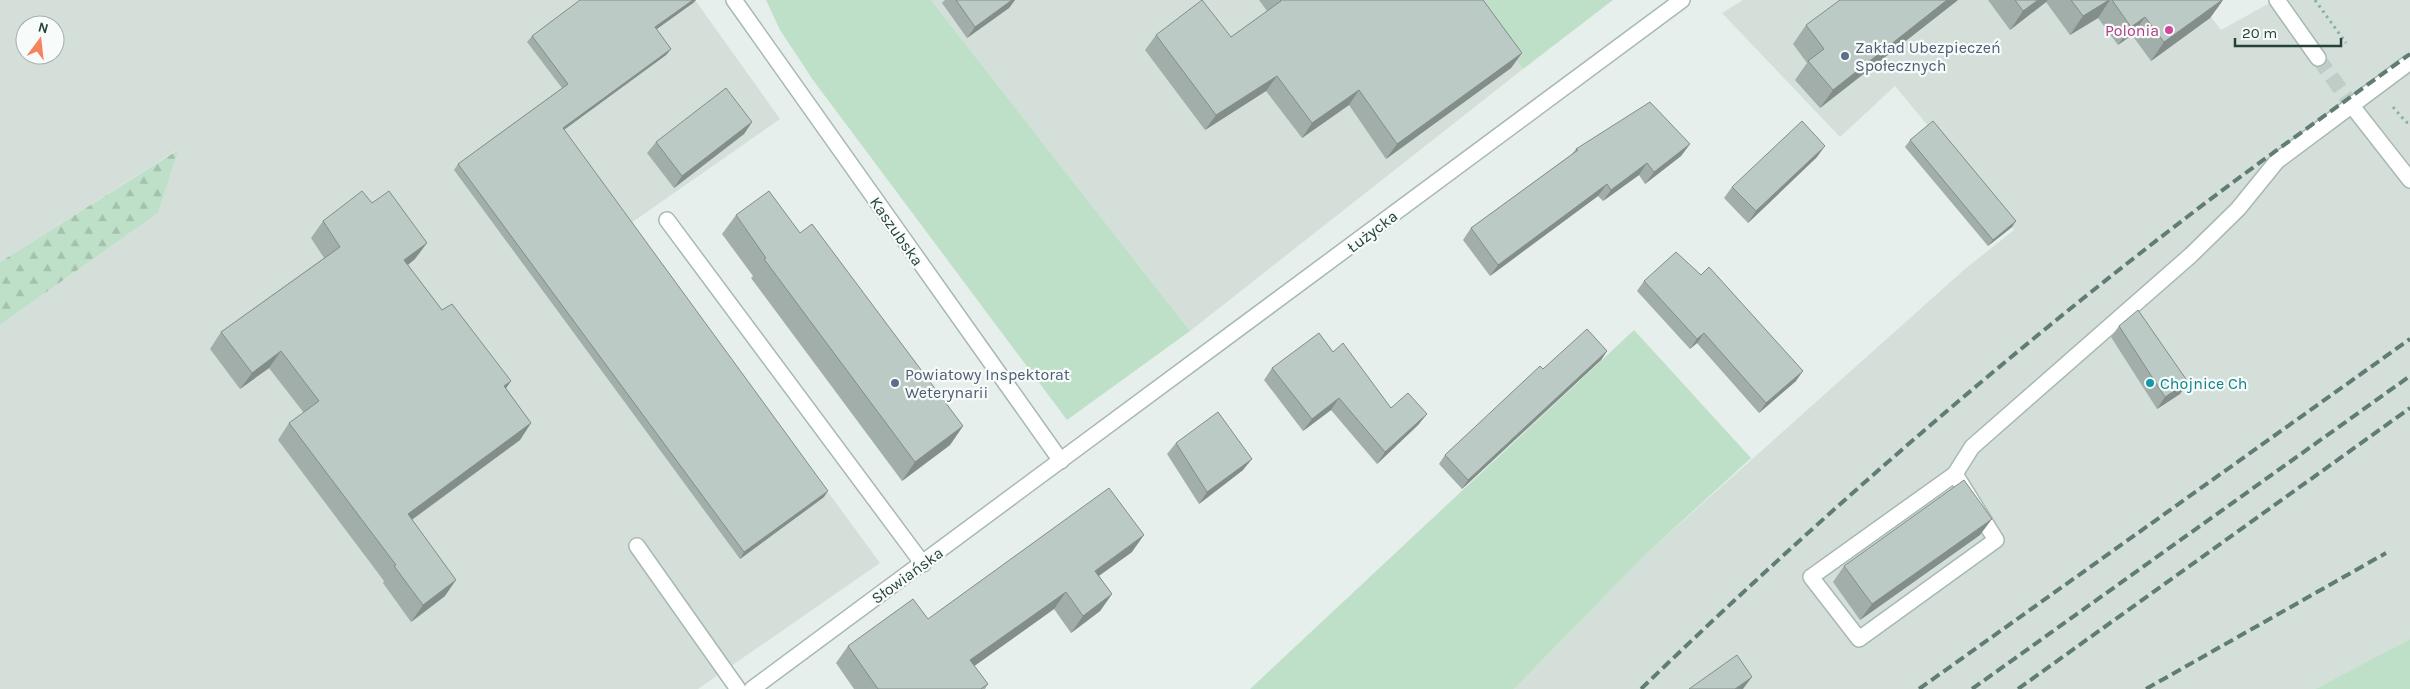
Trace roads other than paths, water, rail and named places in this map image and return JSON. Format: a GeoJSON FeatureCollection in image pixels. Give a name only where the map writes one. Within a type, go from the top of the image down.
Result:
{"type":"FeatureCollection","features":[{"type":"Feature","properties":{"kind":"street","name":"Kaszubska"},"geometry":{"type":"LineString","coordinates":[[734,0],[1061,461]]}},
{"type":"Feature","properties":{"kind":"street","name":"Łużycka"},"geometry":{"type":"LineString","coordinates":[[1061,461],[1682,0]]}},
{"type":"Feature","properties":{"kind":"street"},"geometry":{"type":"LineString","coordinates":[[2277,0],[2318,58]]}},
{"type":"Feature","properties":{"kind":"street"},"geometry":{"type":"LineString","coordinates":[[1955,474],[1996,540],[1859,639],[1811,576],[1955,474],[1972,447],[2191,256],[2238,209],[2277,161],[2410,62]]}},
{"type":"Feature","properties":{"kind":"street"},"geometry":{"type":"LineString","coordinates":[[2356,111],[2410,180]]}},
{"type":"Feature","properties":{"kind":"street"},"geometry":{"type":"LineString","coordinates":[[667,220],[923,564]]}},
{"type":"Feature","properties":{"kind":"street","name":"Słowiańska"},"geometry":{"type":"LineString","coordinates":[[752,689],[771,683],[923,564],[1061,461]]}},
{"type":"Feature","properties":{"kind":"street"},"geometry":{"type":"LineString","coordinates":[[637,546],[738,689]]}},
{"type":"Feature","properties":{"kind":"tunnel"},"geometry":{"type":"LineString","coordinates":[[2318,58],[2356,111]]}},
{"type":"Feature","properties":{"kind":"railway"},"geometry":{"type":"LineString","coordinates":[[1641,689],[1772,565],[1839,505],[2045,329],[2215,196],[2410,54]]}},
{"type":"Feature","properties":{"kind":"railway"},"geometry":{"type":"LineString","coordinates":[[1919,689],[2410,339]]}},
{"type":"Feature","properties":{"kind":"railway"},"geometry":{"type":"LineString","coordinates":[[1972,689],[2410,376]]}},
{"type":"Feature","properties":{"kind":"railway"},"geometry":{"type":"LineString","coordinates":[[2018,689],[2410,408]]}},
{"type":"Feature","properties":{"kind":"railway"},"geometry":{"type":"LineString","coordinates":[[2146,689],[2386,553]]}},
{"type":"Feature","properties":{"kind":"place","name":"Polonia"},"geometry":{"type":"Point","coordinates":[2169,30]}},
{"type":"Feature","properties":{"kind":"place","name":"Zakład Ubezpieczeń Społecznych"},"geometry":{"type":"Point","coordinates":[1845,56]}},
{"type":"Feature","properties":{"kind":"place","name":"Powiatowy Inspektorat Weterynarii"},"geometry":{"type":"Point","coordinates":[895,383]}},
{"type":"Feature","properties":{"kind":"place","name":"Chojnice Ch"},"geometry":{"type":"Point","coordinates":[2150,383]}}]}
